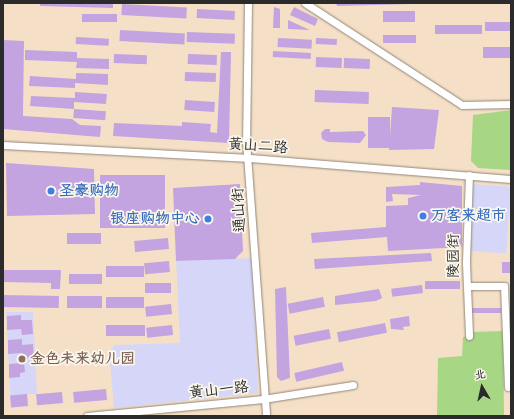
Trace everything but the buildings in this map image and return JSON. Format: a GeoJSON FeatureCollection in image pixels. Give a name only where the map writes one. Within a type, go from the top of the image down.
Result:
{"type":"FeatureCollection","features":[{"type":"Feature","properties":{"kind":"street","name":"通山街"},"geometry":{"type":"LineString","coordinates":[[248,3],[246,141],[250,158],[263,399],[266,416]]}},
{"type":"Feature","properties":{"kind":"street"},"geometry":{"type":"LineString","coordinates":[[305,3],[462,104],[511,104]]}},
{"type":"Feature","properties":{"kind":"street","name":"黄山二路"},"geometry":{"type":"LineString","coordinates":[[3,145],[250,158],[511,178]]}},
{"type":"Feature","properties":{"kind":"street","name":"陵园街"},"geometry":{"type":"LineString","coordinates":[[469,175],[467,286],[469,336]]}},
{"type":"Feature","properties":{"kind":"street"},"geometry":{"type":"LineString","coordinates":[[467,286],[504,286],[508,386]]}},
{"type":"Feature","properties":{"kind":"street","name":"黄山一路"},"geometry":{"type":"LineString","coordinates":[[87,416],[263,399],[353,385]]}},
{"type":"Feature","properties":{"kind":"shaded area"},"geometry":{"type":"Polygon","coordinates":[[[472,184],[511,187],[506,254],[467,251],[472,184]]]}},
{"type":"Feature","properties":{"kind":"shaded area"},"geometry":{"type":"Polygon","coordinates":[[[252,258],[258,393],[114,408],[109,352],[115,345],[180,343],[176,261],[252,258]]]}},
{"type":"Feature","properties":{"kind":"shaded area","name":"金色未来幼儿园"},"geometry":{"type":"Polygon","coordinates":[[[6,312],[33,312],[37,394],[27,394],[28,406],[11,407],[6,312]]]}},
{"type":"Feature","properties":{"kind":"green space"},"geometry":{"type":"Polygon","coordinates":[[[511,110],[511,170],[478,168],[471,161],[473,115],[511,110]]]}},
{"type":"Feature","properties":{"kind":"green space"},"geometry":{"type":"Polygon","coordinates":[[[503,331],[504,416],[437,416],[438,358],[462,356],[463,337],[472,336],[472,332],[503,331]]]}},
{"type":"Feature","properties":{"kind":"place","name":"圣豪购物"},"geometry":{"type":"Point","coordinates":[51,191]}},
{"type":"Feature","properties":{"kind":"place","name":"万客来超市"},"geometry":{"type":"Point","coordinates":[423,216]}},
{"type":"Feature","properties":{"kind":"place","name":"银座购物中心"},"geometry":{"type":"Point","coordinates":[208,219]}},
{"type":"Feature","properties":{"kind":"place","name":"金色未来幼儿园"},"geometry":{"type":"Point","coordinates":[22,359]}}]}
